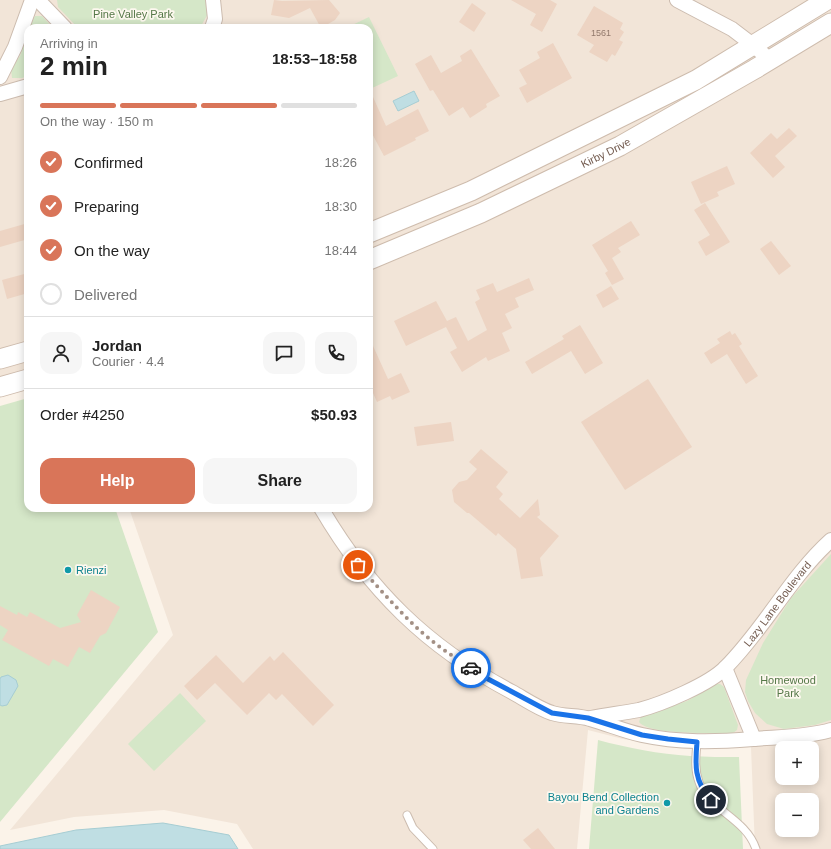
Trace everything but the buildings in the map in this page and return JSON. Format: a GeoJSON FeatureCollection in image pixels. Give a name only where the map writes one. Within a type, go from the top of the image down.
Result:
{"type":"FeatureCollection","features":[{"type":"Feature","properties":{"kind":"main road"},"geometry":{"type":"LineString","coordinates":[[373,231],[478,187],[696,80],[827,0]]}},
{"type":"Feature","properties":{"kind":"main road","name":"Kirby Drive"},"geometry":{"type":"LineString","coordinates":[[373,258],[481,213],[620,146],[770,60],[831,23]]}},
{"type":"Feature","properties":{"kind":"main road"},"geometry":{"type":"LineString","coordinates":[[0,359],[24,352]]}},
{"type":"Feature","properties":{"kind":"main road"},"geometry":{"type":"LineString","coordinates":[[0,387],[24,380]]}},
{"type":"Feature","properties":{"kind":"street"},"geometry":{"type":"LineString","coordinates":[[0,77],[15,47],[32,0]]}},
{"type":"Feature","properties":{"kind":"street"},"geometry":{"type":"LineString","coordinates":[[38,0],[61,24]]}},
{"type":"Feature","properties":{"kind":"street"},"geometry":{"type":"LineString","coordinates":[[213,0],[215,19],[213,24]]}},
{"type":"Feature","properties":{"kind":"street"},"geometry":{"type":"LineString","coordinates":[[677,0],[732,30],[753,45],[770,60]]}},
{"type":"Feature","properties":{"kind":"street"},"geometry":{"type":"LineString","coordinates":[[0,94],[24,87]]}},
{"type":"Feature","properties":{"kind":"street","name":"Lazy Lane Boulevard"},"geometry":{"type":"LineString","coordinates":[[323,512],[338,537],[358,565],[391,602],[418,629],[453,657],[488,679],[552,713],[588,718],[642,735],[697,742],[791,736],[831,730]]}},
{"type":"Feature","properties":{"kind":"street","name":"Lazy Lane Boulevard"},"geometry":{"type":"LineString","coordinates":[[588,718],[640,709],[670,699],[705,682],[725,668],[748,643],[798,575],[831,540]]}},
{"type":"Feature","properties":{"kind":"street"},"geometry":{"type":"LineString","coordinates":[[725,668],[754,739]]}},
{"type":"Feature","properties":{"kind":"lane"},"geometry":{"type":"LineString","coordinates":[[697,742],[695,766],[699,783],[711,800],[743,827],[756,849]]}},
{"type":"Feature","properties":{"kind":"lane"},"geometry":{"type":"LineString","coordinates":[[407,815],[413,828],[433,849]]}},
{"type":"Feature","properties":{"kind":"shaded area"},"geometry":{"type":"Polygon","coordinates":[[[0,0],[831,0],[831,849],[755,849],[751,747],[689,749],[623,739],[588,730],[577,849],[253,849],[237,824],[164,810],[74,817],[10,830],[173,635],[130,512],[373,512],[373,24],[24,24],[24,380],[0,386],[0,0]]]}},
{"type":"Feature","properties":{"kind":"green space","name":"Pine Valley Park"},"geometry":{"type":"Polygon","coordinates":[[[57,0],[207,0],[210,10],[202,24],[74,24],[58,7],[57,0]]]}},
{"type":"Feature","properties":{"kind":"green space"},"geometry":{"type":"Polygon","coordinates":[[[35,16],[42,16],[49,24],[31,24],[35,16]]]}},
{"type":"Feature","properties":{"kind":"green space"},"geometry":{"type":"Polygon","coordinates":[[[369,17],[372,24],[354,24],[369,17]]]}},
{"type":"Feature","properties":{"kind":"green space"},"geometry":{"type":"Polygon","coordinates":[[[373,25],[398,76],[373,88],[373,25]]]}},
{"type":"Feature","properties":{"kind":"green space"},"geometry":{"type":"Polygon","coordinates":[[[24,44],[24,77],[12,78],[11,69],[20,56],[24,44]]]}},
{"type":"Feature","properties":{"kind":"green space","name":"Rienzi"},"geometry":{"type":"Polygon","coordinates":[[[24,399],[24,512],[116,512],[158,632],[0,822],[0,406],[24,399]]]}},
{"type":"Feature","properties":{"kind":"green space","name":"Homewood Park"},"geometry":{"type":"Polygon","coordinates":[[[831,554],[831,720],[815,725],[784,729],[767,724],[755,713],[748,701],[745,692],[746,680],[763,643],[791,598],[831,554]]]}},
{"type":"Feature","properties":{"kind":"green space"},"geometry":{"type":"Polygon","coordinates":[[[716,684],[720,684],[724,687],[738,725],[737,730],[733,733],[668,731],[645,726],[639,722],[641,716],[687,701],[716,684]]]}},
{"type":"Feature","properties":{"kind":"green space"},"geometry":{"type":"Polygon","coordinates":[[[180,693],[206,721],[154,771],[128,744],[180,693]]]}},
{"type":"Feature","properties":{"kind":"green space","name":"Bayou Bend Collection and Gardens"},"geometry":{"type":"Polygon","coordinates":[[[598,740],[667,754],[739,757],[743,849],[589,849],[598,740]]]}},
{"type":"Feature","properties":{"kind":"water"},"geometry":{"type":"Polygon","coordinates":[[[414,91],[419,101],[398,111],[393,101],[414,91]]]}},
{"type":"Feature","properties":{"kind":"water"},"geometry":{"type":"Polygon","coordinates":[[[8,675],[16,680],[18,686],[7,705],[2,706],[0,705],[0,679],[1,677],[8,675]]]}},
{"type":"Feature","properties":{"kind":"water"},"geometry":{"type":"Polygon","coordinates":[[[163,823],[229,835],[238,849],[0,849],[0,846],[76,830],[163,823]]]}},
{"type":"Feature","properties":{"kind":"way so far"},"geometry":{"type":"LineString","coordinates":[[358,565],[391,602],[418,629],[453,657],[471,668]]}},
{"type":"Feature","properties":{"kind":"place","name":"Rienzi"},"geometry":{"type":"Point","coordinates":[68,570]}},
{"type":"Feature","properties":{"kind":"place","name":"Bayou Bend Collection and Gardens"},"geometry":{"type":"Point","coordinates":[667,803]}},
{"type":"Feature","properties":{"kind":"route"},"geometry":{"type":"LineString","coordinates":[[471,668],[488,679],[552,713],[588,718],[622,730],[642,735],[697,742],[695,766],[699,783],[711,800]]}}]}
